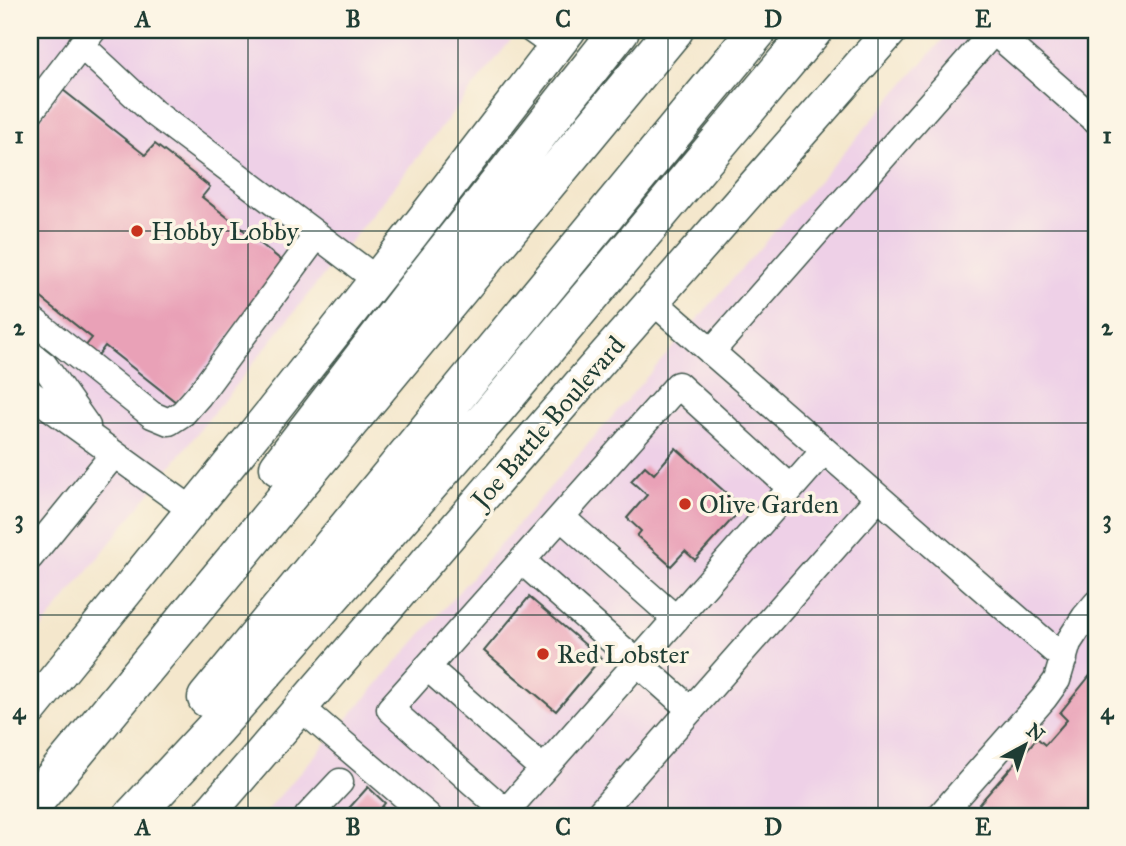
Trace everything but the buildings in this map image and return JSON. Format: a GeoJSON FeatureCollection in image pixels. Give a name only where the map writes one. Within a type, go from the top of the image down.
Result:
{"type":"FeatureCollection","features":[{"type":"Feature","properties":{"kind":"highway"},"geometry":{"type":"LineString","coordinates":[[54,777],[136,653],[415,290],[620,30]]}},
{"type":"Feature","properties":{"kind":"highway"},"geometry":{"type":"LineString","coordinates":[[30,807],[674,30]]}},
{"type":"Feature","properties":{"kind":"highway"},"geometry":{"type":"LineString","coordinates":[[110,816],[758,30]]}},
{"type":"Feature","properties":{"kind":"highway"},"geometry":{"type":"LineString","coordinates":[[133,816],[216,727],[491,414],[813,30]]}},
{"type":"Feature","properties":{"kind":"main road","name":"Joe Battle Boulevard"},"geometry":{"type":"LineString","coordinates":[[207,816],[891,30]]}},
{"type":"Feature","properties":{"kind":"main road"},"geometry":{"type":"LineString","coordinates":[[30,710],[377,280],[552,36]]}},
{"type":"Feature","properties":{"kind":"lane"},"geometry":{"type":"LineString","coordinates":[[711,352],[994,30],[1096,121]]}},
{"type":"Feature","properties":{"kind":"lane"},"geometry":{"type":"LineString","coordinates":[[30,112],[87,38],[153,112],[377,280]]}},
{"type":"Feature","properties":{"kind":"lane"},"geometry":{"type":"LineString","coordinates":[[30,318],[152,415],[169,422],[183,413],[199,396],[317,235]]}},
{"type":"Feature","properties":{"kind":"lane"},"geometry":{"type":"LineString","coordinates":[[653,301],[1064,659]]}},
{"type":"Feature","properties":{"kind":"lane"},"geometry":{"type":"LineString","coordinates":[[30,354],[44,365],[106,448]]}},
{"type":"Feature","properties":{"kind":"lane"},"geometry":{"type":"LineString","coordinates":[[791,488],[678,385],[390,709],[504,814],[824,451]]}},
{"type":"Feature","properties":{"kind":"lane"},"geometry":{"type":"LineString","coordinates":[[30,393],[192,510]]}},
{"type":"Feature","properties":{"kind":"lane"},"geometry":{"type":"LineString","coordinates":[[30,557],[106,448]]}},
{"type":"Feature","properties":{"kind":"lane"},"geometry":{"type":"LineString","coordinates":[[597,816],[878,498]]}},
{"type":"Feature","properties":{"kind":"lane"},"geometry":{"type":"LineString","coordinates":[[561,517],[676,619]]}},
{"type":"Feature","properties":{"kind":"lane"},"geometry":{"type":"LineString","coordinates":[[522,561],[691,710]]}},
{"type":"Feature","properties":{"kind":"lane"},"geometry":{"type":"LineString","coordinates":[[940,816],[1058,680],[1068,643],[1096,604]]}},
{"type":"Feature","properties":{"kind":"lane"},"geometry":{"type":"LineString","coordinates":[[428,667],[544,769]]}},
{"type":"Feature","properties":{"kind":"lane"},"geometry":{"type":"LineString","coordinates":[[300,707],[428,816]]}},
{"type":"Feature","properties":{"kind":"lane"},"geometry":{"type":"LineString","coordinates":[[308,816],[340,782]]}},
{"type":"Feature","properties":{"kind":"shaded area"},"geometry":{"type":"Polygon","coordinates":[[[30,30],[519,30],[30,643],[30,30]]]}},
{"type":"Feature","properties":{"kind":"shaded area"},"geometry":{"type":"Polygon","coordinates":[[[951,30],[1096,30],[1096,816],[262,816],[951,30]]]}},
{"type":"Feature","properties":{"kind":"place","name":"Hobby Lobby"},"geometry":{"type":"Point","coordinates":[137,231]}},
{"type":"Feature","properties":{"kind":"place","name":"Olive Garden"},"geometry":{"type":"Point","coordinates":[685,504]}},
{"type":"Feature","properties":{"kind":"place","name":"Red Lobster"},"geometry":{"type":"Point","coordinates":[543,654]}}]}
